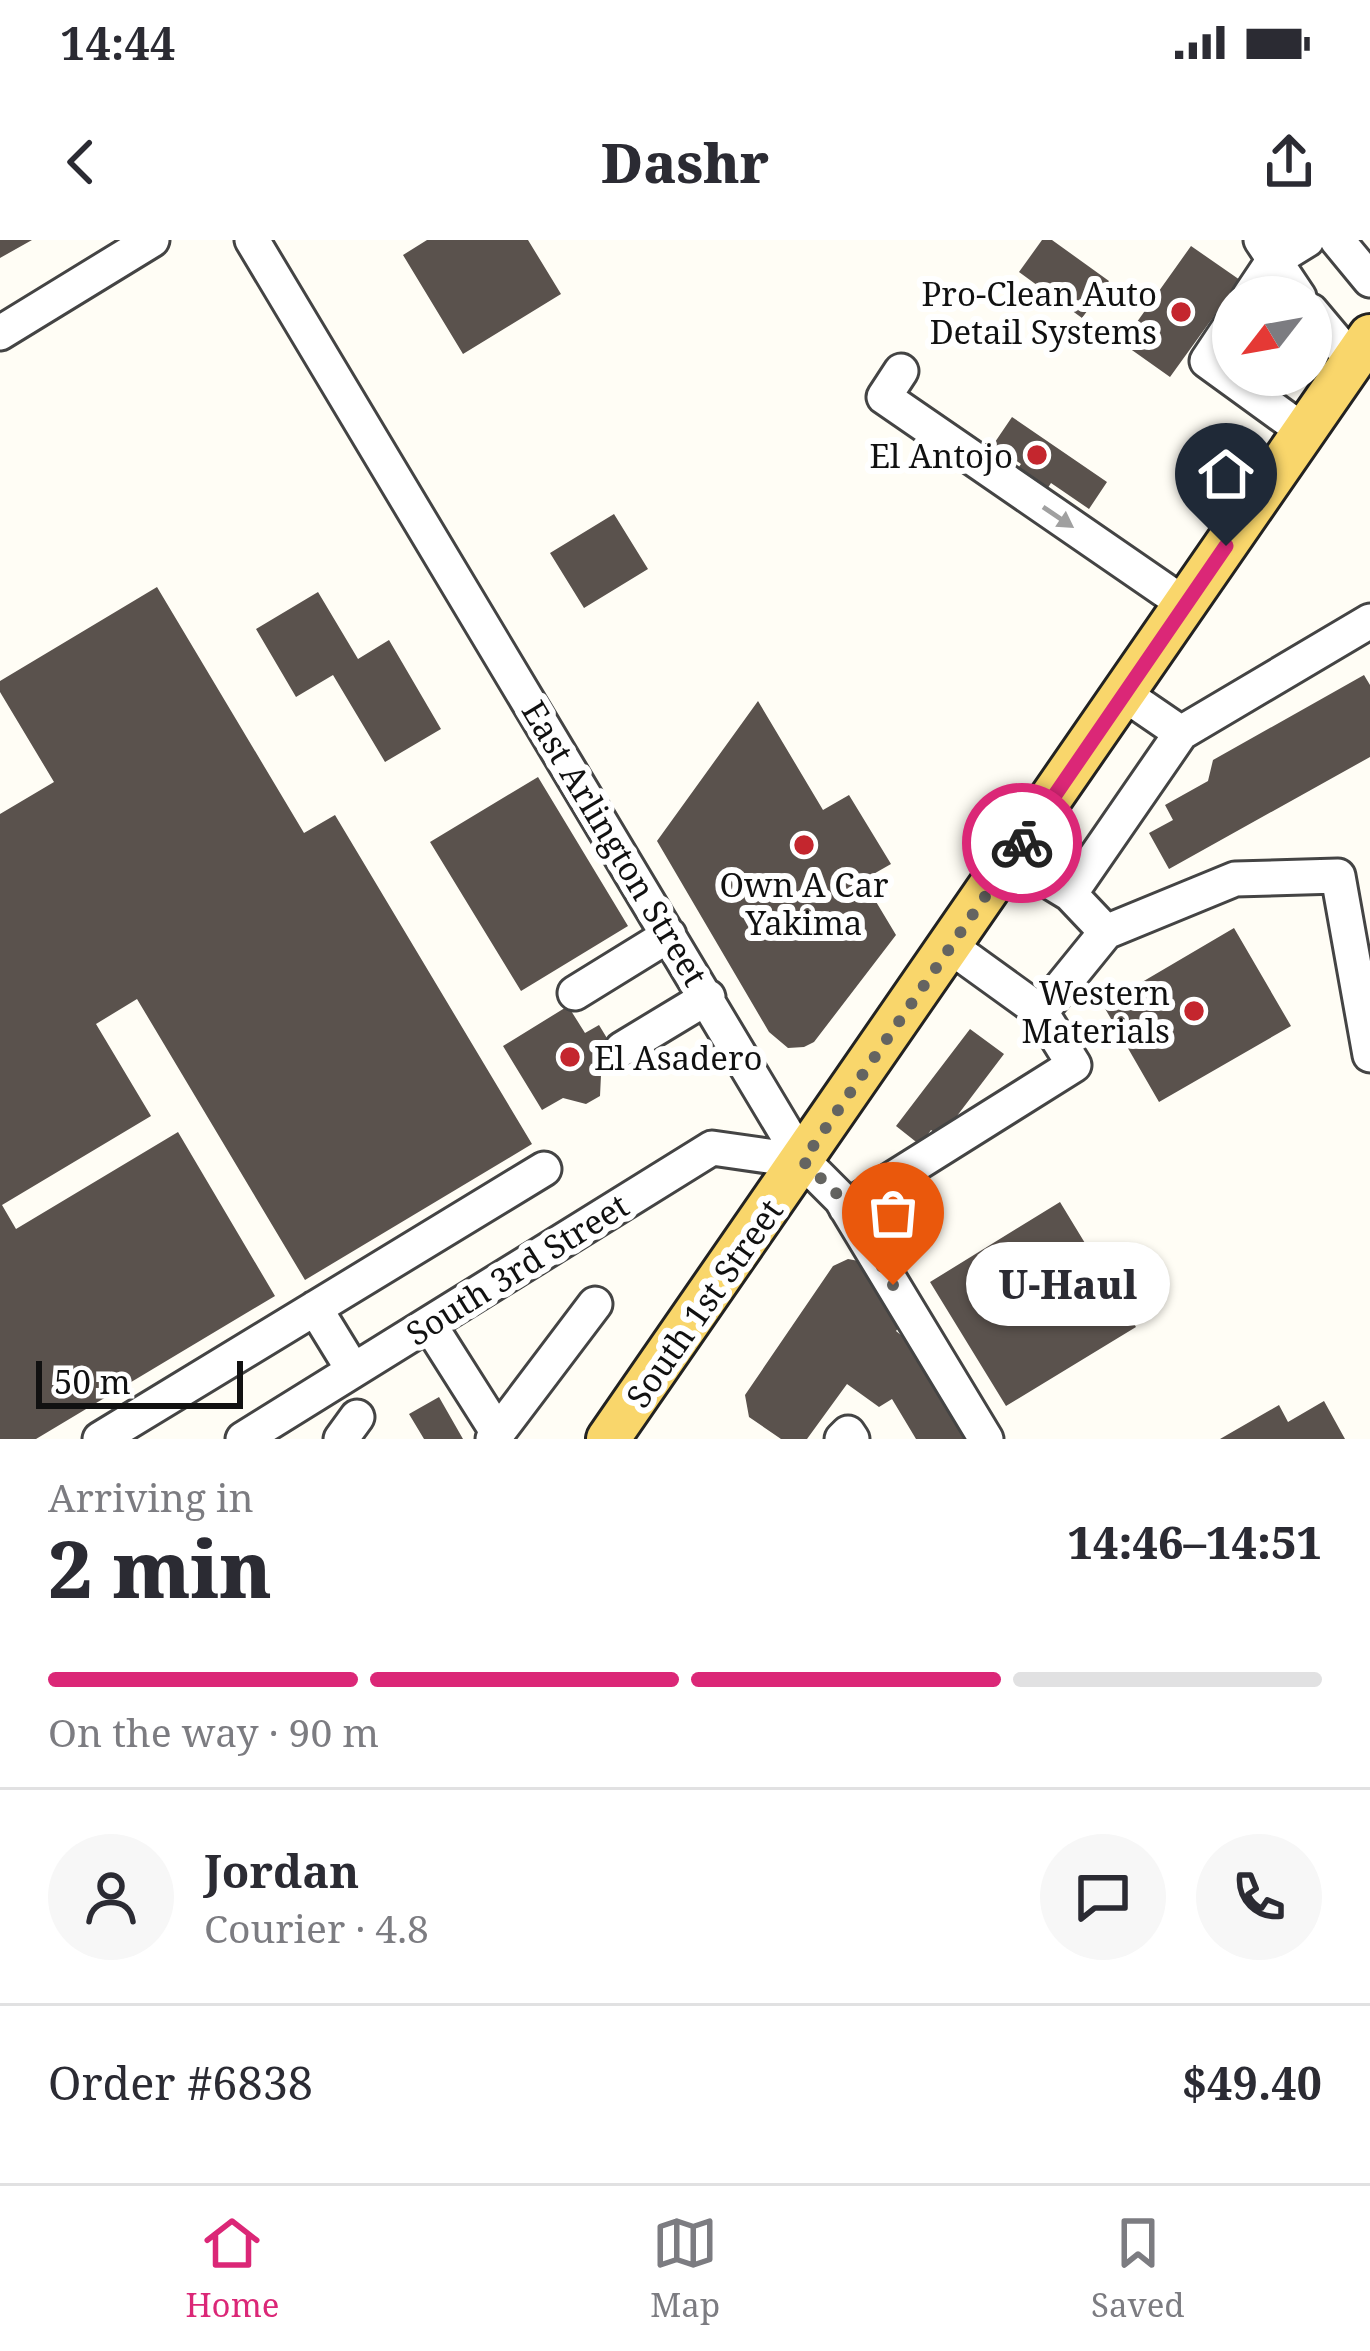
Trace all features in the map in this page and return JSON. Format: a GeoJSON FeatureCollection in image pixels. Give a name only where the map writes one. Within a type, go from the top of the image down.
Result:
{"type":"FeatureCollection","features":[{"type":"Feature","properties":{"kind":"main road","name":"South 1st Street"},"geometry":{"type":"LineString","coordinates":[[625,1433],[803,1161],[1362,348]]}},
{"type":"Feature","properties":{"kind":"street"},"geometry":{"type":"LineString","coordinates":[[0,332],[152,240]]}},
{"type":"Feature","properties":{"kind":"street"},"geometry":{"type":"LineString","coordinates":[[1285,276],[1267,250],[1307,240]]}},
{"type":"Feature","properties":{"kind":"street"},"geometry":{"type":"LineString","coordinates":[[1337,240],[1370,280]]}},
{"type":"Feature","properties":{"kind":"street","name":"East Arlington Street"},"geometry":{"type":"LineString","coordinates":[[260,243],[803,1161],[846,1208],[986,1439]]}},
{"type":"Feature","properties":{"kind":"street"},"geometry":{"type":"LineString","coordinates":[[1332,326],[1362,348]]}},
{"type":"Feature","properties":{"kind":"street"},"geometry":{"type":"LineString","coordinates":[[901,371],[884,398],[1186,604]]}},
{"type":"Feature","properties":{"kind":"street"},"geometry":{"type":"LineString","coordinates":[[1254,396],[1304,432]]}},
{"type":"Feature","properties":{"kind":"street"},"geometry":{"type":"LineString","coordinates":[[1070,894],[1181,733],[1370,621]]}},
{"type":"Feature","properties":{"kind":"street"},"geometry":{"type":"LineString","coordinates":[[1124,694],[1181,733]]}},
{"type":"Feature","properties":{"kind":"street"},"geometry":{"type":"LineString","coordinates":[[1011,859],[1070,894],[1106,932]]}},
{"type":"Feature","properties":{"kind":"street"},"geometry":{"type":"LineString","coordinates":[[1041,1012],[1106,932],[1235,878],[1338,876],[1370,1055]]}},
{"type":"Feature","properties":{"kind":"street"},"geometry":{"type":"LineString","coordinates":[[575,993],[669,935]]}},
{"type":"Feature","properties":{"kind":"street"},"geometry":{"type":"LineString","coordinates":[[846,1208],[1074,1065],[1041,1012],[951,947]]}},
{"type":"Feature","properties":{"kind":"street"},"geometry":{"type":"LineString","coordinates":[[622,1049],[708,997]]}},
{"type":"Feature","properties":{"kind":"street","name":"South 3rd Street"},"geometry":{"type":"LineString","coordinates":[[254,1437],[353,1370],[712,1148],[803,1161]]}},
{"type":"Feature","properties":{"kind":"street"},"geometry":{"type":"LineString","coordinates":[[100,1439],[544,1169]]}},
{"type":"Feature","properties":{"kind":"street"},"geometry":{"type":"LineString","coordinates":[[429,1324],[495,1436],[595,1304]]}},
{"type":"Feature","properties":{"kind":"street"},"geometry":{"type":"LineString","coordinates":[[316,1308],[353,1370]]}},
{"type":"Feature","properties":{"kind":"street"},"geometry":{"type":"LineString","coordinates":[[842,1439],[848,1433],[852,1439]]}},
{"type":"Feature","properties":{"kind":"building"},"geometry":{"type":"Polygon","coordinates":[[[0,240],[32,240],[0,258],[0,240]]]}},
{"type":"Feature","properties":{"kind":"building"},"geometry":{"type":"Polygon","coordinates":[[[427,240],[528,240],[561,294],[463,354],[403,255],[427,240]]]}},
{"type":"Feature","properties":{"kind":"building"},"geometry":{"type":"Polygon","coordinates":[[[1042,240],[1052,240],[1109,281],[1082,318],[1019,272],[1042,240]]]}},
{"type":"Feature","properties":{"kind":"building","name":"Pro-Clean Auto Detail Systems"},"geometry":{"type":"Polygon","coordinates":[[[1191,246],[1234,276],[1212,276],[1212,319],[1170,377],[1122,343],[1191,246]]]}},
{"type":"Feature","properties":{"kind":"building","name":"El Antojo"},"geometry":{"type":"Polygon","coordinates":[[[1012,417],[1107,482],[1089,509],[1051,483],[1042,497],[1012,477],[1021,464],[993,445],[1012,417]]]}},
{"type":"Feature","properties":{"kind":"building"},"geometry":{"type":"Polygon","coordinates":[[[614,514],[648,569],[584,608],[550,553],[614,514]]]}},
{"type":"Feature","properties":{"kind":"building"},"geometry":{"type":"Polygon","coordinates":[[[157,587],[304,833],[335,815],[532,1144],[305,1280],[137,999],[96,1024],[151,1116],[2,1205],[16,1229],[178,1132],[275,1296],[36,1439],[0,1439],[0,814],[54,782],[0,692],[0,681],[157,587]]]}},
{"type":"Feature","properties":{"kind":"building"},"geometry":{"type":"Polygon","coordinates":[[[318,592],[358,659],[389,640],[441,729],[385,762],[333,675],[296,697],[256,629],[318,592]]]}},
{"type":"Feature","properties":{"kind":"building"},"geometry":{"type":"Polygon","coordinates":[[[1364,675],[1370,685],[1370,757],[1169,869],[1149,833],[1173,820],[1165,805],[1208,781],[1213,760],[1364,675]]]}},
{"type":"Feature","properties":{"kind":"building"},"geometry":{"type":"Polygon","coordinates":[[[758,701],[823,810],[849,795],[891,864],[863,880],[896,935],[814,1042],[804,1047],[788,1048],[769,1032],[657,841],[758,701]]]}},
{"type":"Feature","properties":{"kind":"building"},"geometry":{"type":"Polygon","coordinates":[[[538,777],[628,926],[521,991],[430,842],[538,777]]]}},
{"type":"Feature","properties":{"kind":"building"},"geometry":{"type":"Polygon","coordinates":[[[1234,928],[1291,1026],[1159,1102],[1103,1005],[1234,928]]]}},
{"type":"Feature","properties":{"kind":"building"},"geometry":{"type":"Polygon","coordinates":[[[568,1006],[585,1033],[599,1025],[622,1063],[601,1075],[600,1096],[586,1104],[563,1098],[542,1110],[503,1046],[568,1006]]]}},
{"type":"Feature","properties":{"kind":"building"},"geometry":{"type":"Polygon","coordinates":[[[970,1029],[1004,1054],[941,1137],[931,1130],[920,1145],[896,1126],[970,1029]]]}},
{"type":"Feature","properties":{"kind":"building"},"geometry":{"type":"Polygon","coordinates":[[[1060,1202],[1136,1327],[1006,1406],[930,1282],[1060,1202]]]}},
{"type":"Feature","properties":{"kind":"building"},"geometry":{"type":"Polygon","coordinates":[[[848,1259],[864,1262],[902,1323],[896,1331],[923,1353],[973,1439],[916,1439],[892,1399],[879,1407],[847,1384],[807,1439],[781,1439],[749,1417],[745,1395],[833,1266],[848,1259]]]}},
{"type":"Feature","properties":{"kind":"building"},"geometry":{"type":"Polygon","coordinates":[[[439,1397],[463,1439],[424,1439],[409,1414],[439,1397]]]}},
{"type":"Feature","properties":{"kind":"building"},"geometry":{"type":"Polygon","coordinates":[[[1324,1401],[1345,1439],[1220,1439],[1279,1405],[1288,1422],[1324,1401]]]}},
{"type":"Feature","properties":{"kind":"way so far"},"geometry":{"type":"LineString","coordinates":[[893,1285],[841,1198],[803,1161],[1022,843]]}},
{"type":"Feature","properties":{"kind":"place","name":"Pro-Clean Auto Detail Systems"},"geometry":{"type":"Point","coordinates":[1181,312]}},
{"type":"Feature","properties":{"kind":"place","name":"El Antojo"},"geometry":{"type":"Point","coordinates":[1037,455]}},
{"type":"Feature","properties":{"kind":"place","name":"Own A Car Yakima"},"geometry":{"type":"Point","coordinates":[804,845]}},
{"type":"Feature","properties":{"kind":"place","name":"Western Materials"},"geometry":{"type":"Point","coordinates":[1194,1011]}},
{"type":"Feature","properties":{"kind":"place","name":"El Asadero"},"geometry":{"type":"Point","coordinates":[570,1057]}},
{"type":"Feature","properties":{"kind":"place","name":"U-Haul"},"geometry":{"type":"Point","coordinates":[893,1285]}},
{"type":"Feature","properties":{"kind":"route"},"geometry":{"type":"LineString","coordinates":[[1022,843],[1226,546]]}}]}
